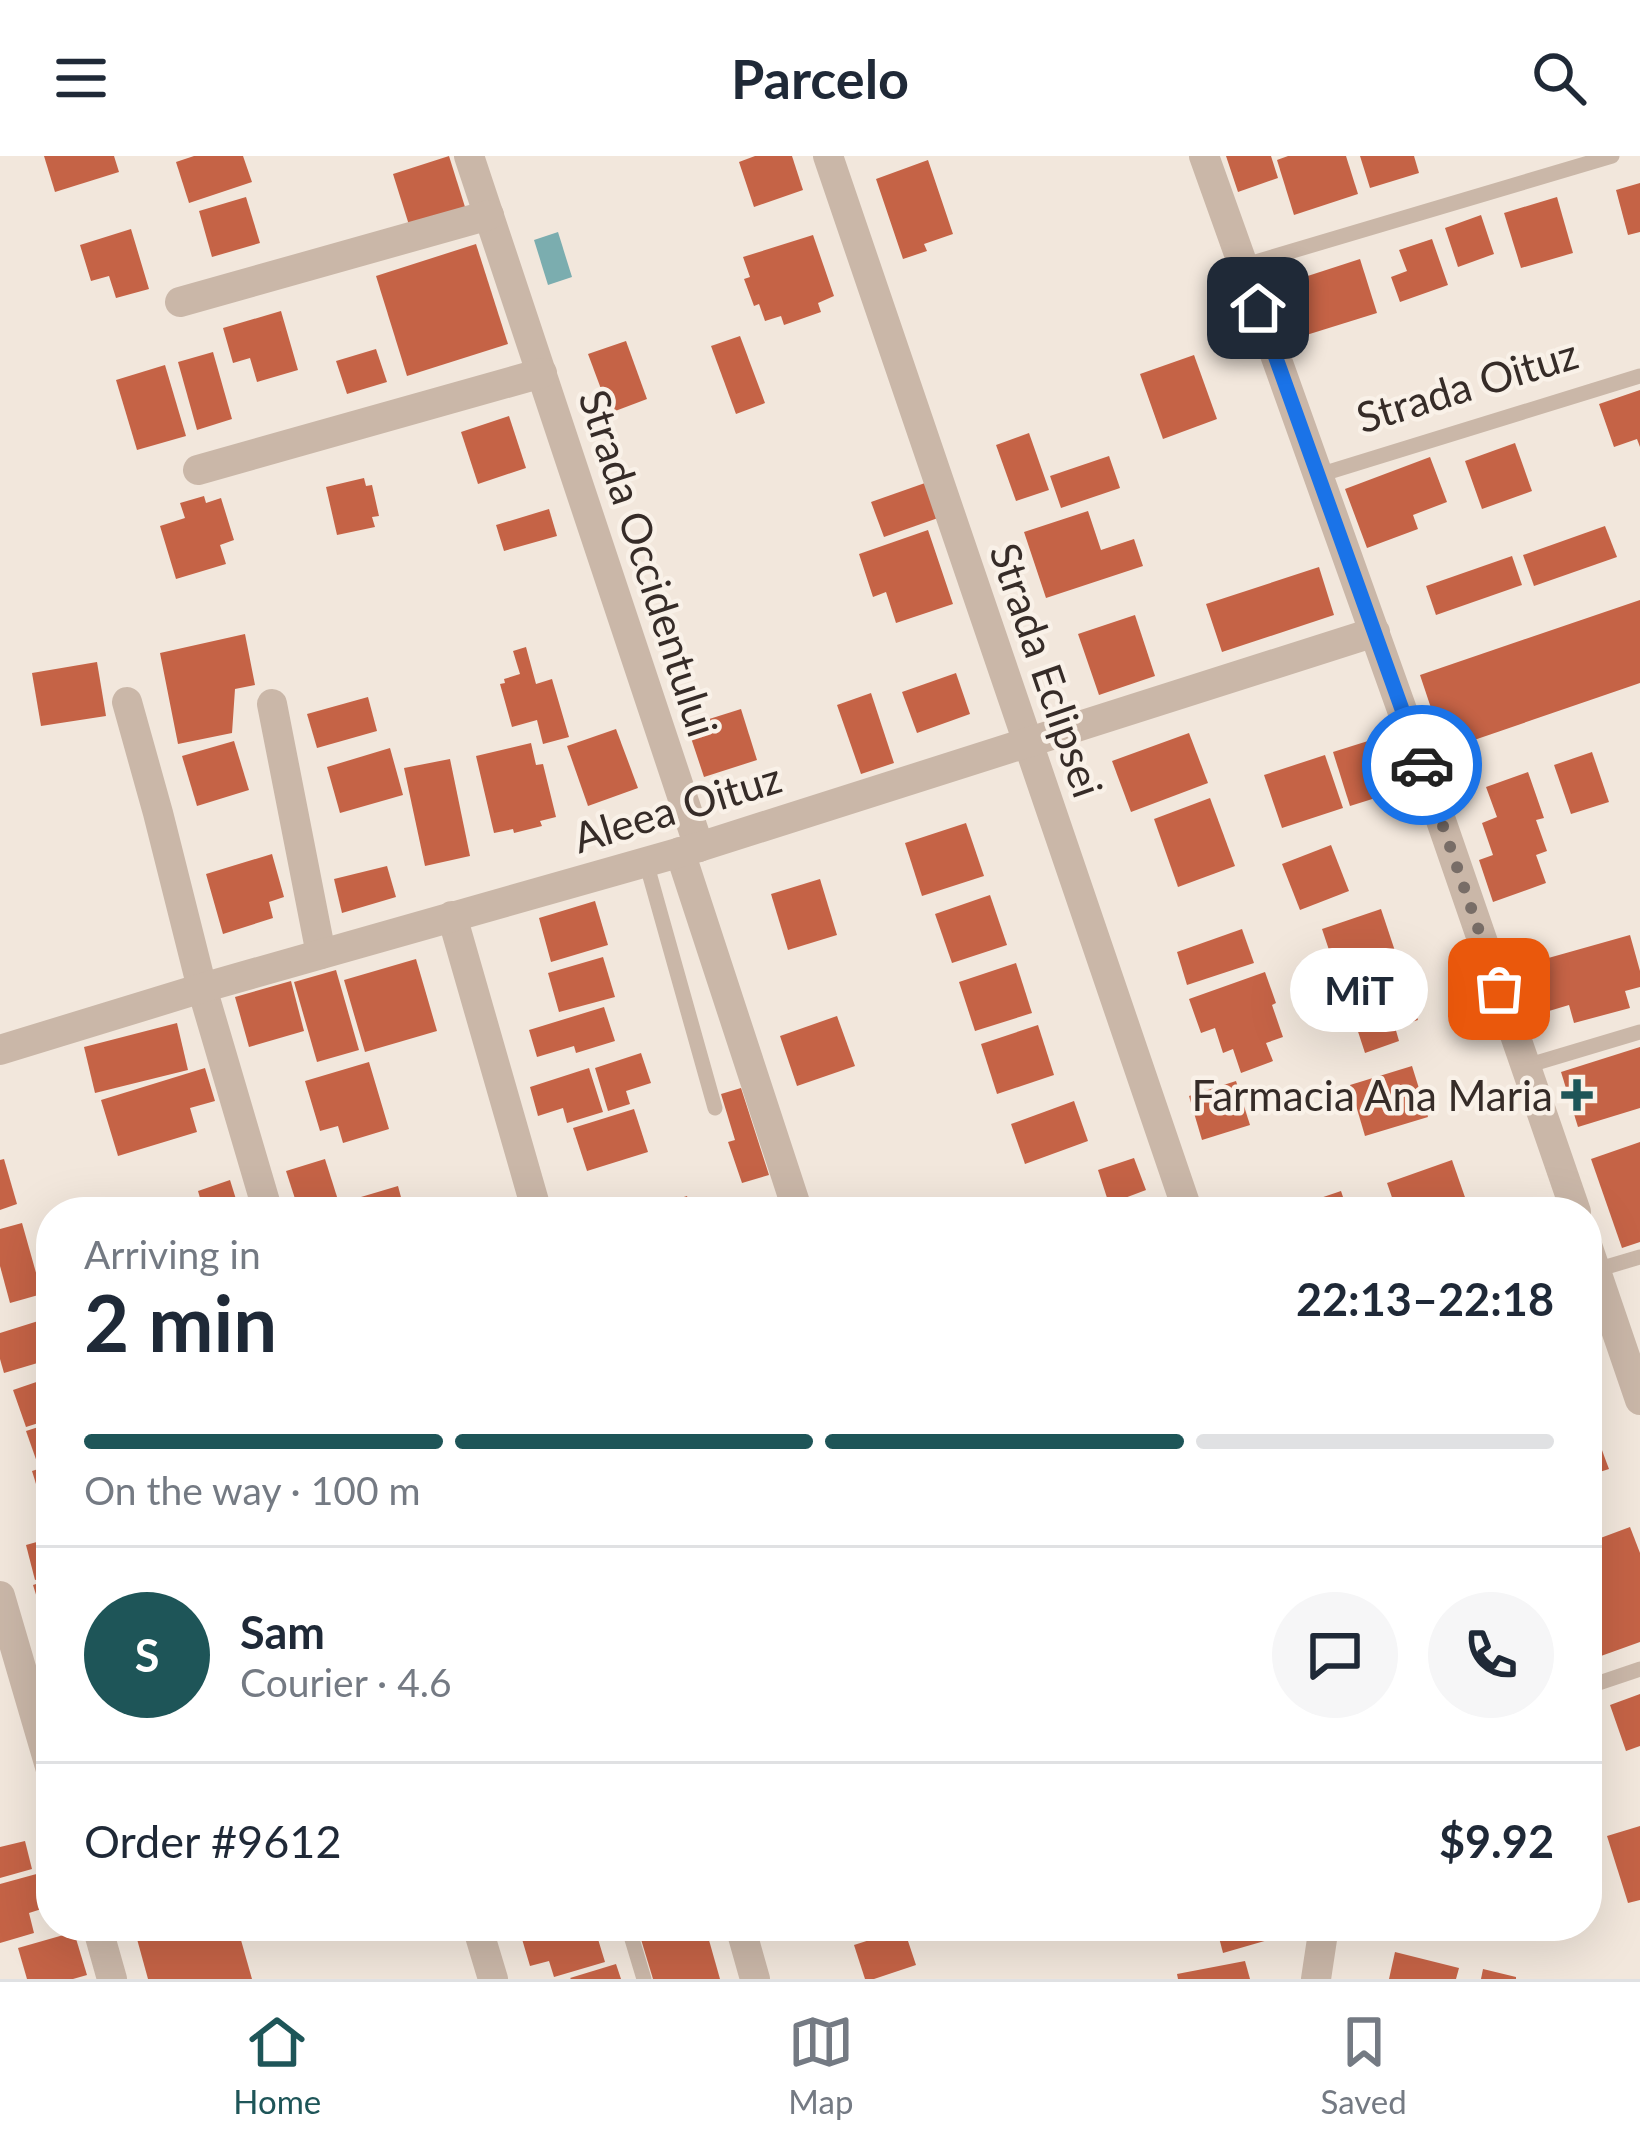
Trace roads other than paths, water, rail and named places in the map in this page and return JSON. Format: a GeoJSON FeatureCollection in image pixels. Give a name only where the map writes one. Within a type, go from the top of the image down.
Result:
{"type":"FeatureCollection","features":[{"type":"Feature","properties":{"kind":"street","name":"Strada Occidentului"},"geometry":{"type":"LineString","coordinates":[[470,156],[542,373],[793,1197]]}},
{"type":"Feature","properties":{"kind":"street","name":"Strada Eclipsei"},"geometry":{"type":"LineString","coordinates":[[827,156],[1183,1197]]}},
{"type":"Feature","properties":{"kind":"street","name":"Strada Oituz"},"geometry":{"type":"LineString","coordinates":[[1204,156],[1571,1197]]}},
{"type":"Feature","properties":{"kind":"street"},"geometry":{"type":"LineString","coordinates":[[180,302],[489,215]]}},
{"type":"Feature","properties":{"kind":"street","name":"Strada Occidentului"},"geometry":{"type":"LineString","coordinates":[[198,470],[542,373]]}},
{"type":"Feature","properties":{"kind":"street","name":"Aleea Oituz"},"geometry":{"type":"LineString","coordinates":[[0,1051],[202,988],[689,850],[1375,632]]}},
{"type":"Feature","properties":{"kind":"street"},"geometry":{"type":"LineString","coordinates":[[127,702],[202,988],[264,1197]]}},
{"type":"Feature","properties":{"kind":"street"},"geometry":{"type":"LineString","coordinates":[[272,704],[321,954]]}},
{"type":"Feature","properties":{"kind":"street"},"geometry":{"type":"LineString","coordinates":[[452,916],[533,1197]]}},
{"type":"Feature","properties":{"kind":"street"},"geometry":{"type":"LineString","coordinates":[[1602,1289],[1640,1400]]}},
{"type":"Feature","properties":{"kind":"street"},"geometry":{"type":"LineString","coordinates":[[0,1596],[36,1719]]}},
{"type":"Feature","properties":{"kind":"street"},"geometry":{"type":"LineString","coordinates":[[101,1941],[112,1979]]}},
{"type":"Feature","properties":{"kind":"street"},"geometry":{"type":"LineString","coordinates":[[482,1941],[493,1979]]}},
{"type":"Feature","properties":{"kind":"street"},"geometry":{"type":"LineString","coordinates":[[744,1941],[755,1979]]}},
{"type":"Feature","properties":{"kind":"street"},"geometry":{"type":"LineString","coordinates":[[1316,1979],[1322,1941]]}},
{"type":"Feature","properties":{"kind":"lane"},"geometry":{"type":"LineString","coordinates":[[1242,266],[1612,156]]}},
{"type":"Feature","properties":{"kind":"lane","name":"Strada Oituz"},"geometry":{"type":"LineString","coordinates":[[1318,475],[1640,376]]}},
{"type":"Feature","properties":{"kind":"lane"},"geometry":{"type":"LineString","coordinates":[[646,862],[715,1108]]}},
{"type":"Feature","properties":{"kind":"lane"},"geometry":{"type":"LineString","coordinates":[[1526,1066],[1640,1033]]}},
{"type":"Feature","properties":{"kind":"lane"},"geometry":{"type":"LineString","coordinates":[[1602,1257],[1640,1257]]}},
{"type":"Feature","properties":{"kind":"lane"},"geometry":{"type":"LineString","coordinates":[[1602,1682],[1640,1669]]}},
{"type":"Feature","properties":{"kind":"lane"},"geometry":{"type":"LineString","coordinates":[[633,1941],[644,1979]]}},
{"type":"Feature","properties":{"kind":"water"},"geometry":{"type":"Polygon","coordinates":[[[558,232],[572,277],[548,285],[534,240],[558,232]]]}},
{"type":"Feature","properties":{"kind":"place","name":"MiT"},"geometry":{"type":"Point","coordinates":[1499,989]}},
{"type":"Feature","properties":{"kind":"place","name":"Farmacia Ana Maria"},"geometry":{"type":"Point","coordinates":[1577,1095]}}]}
